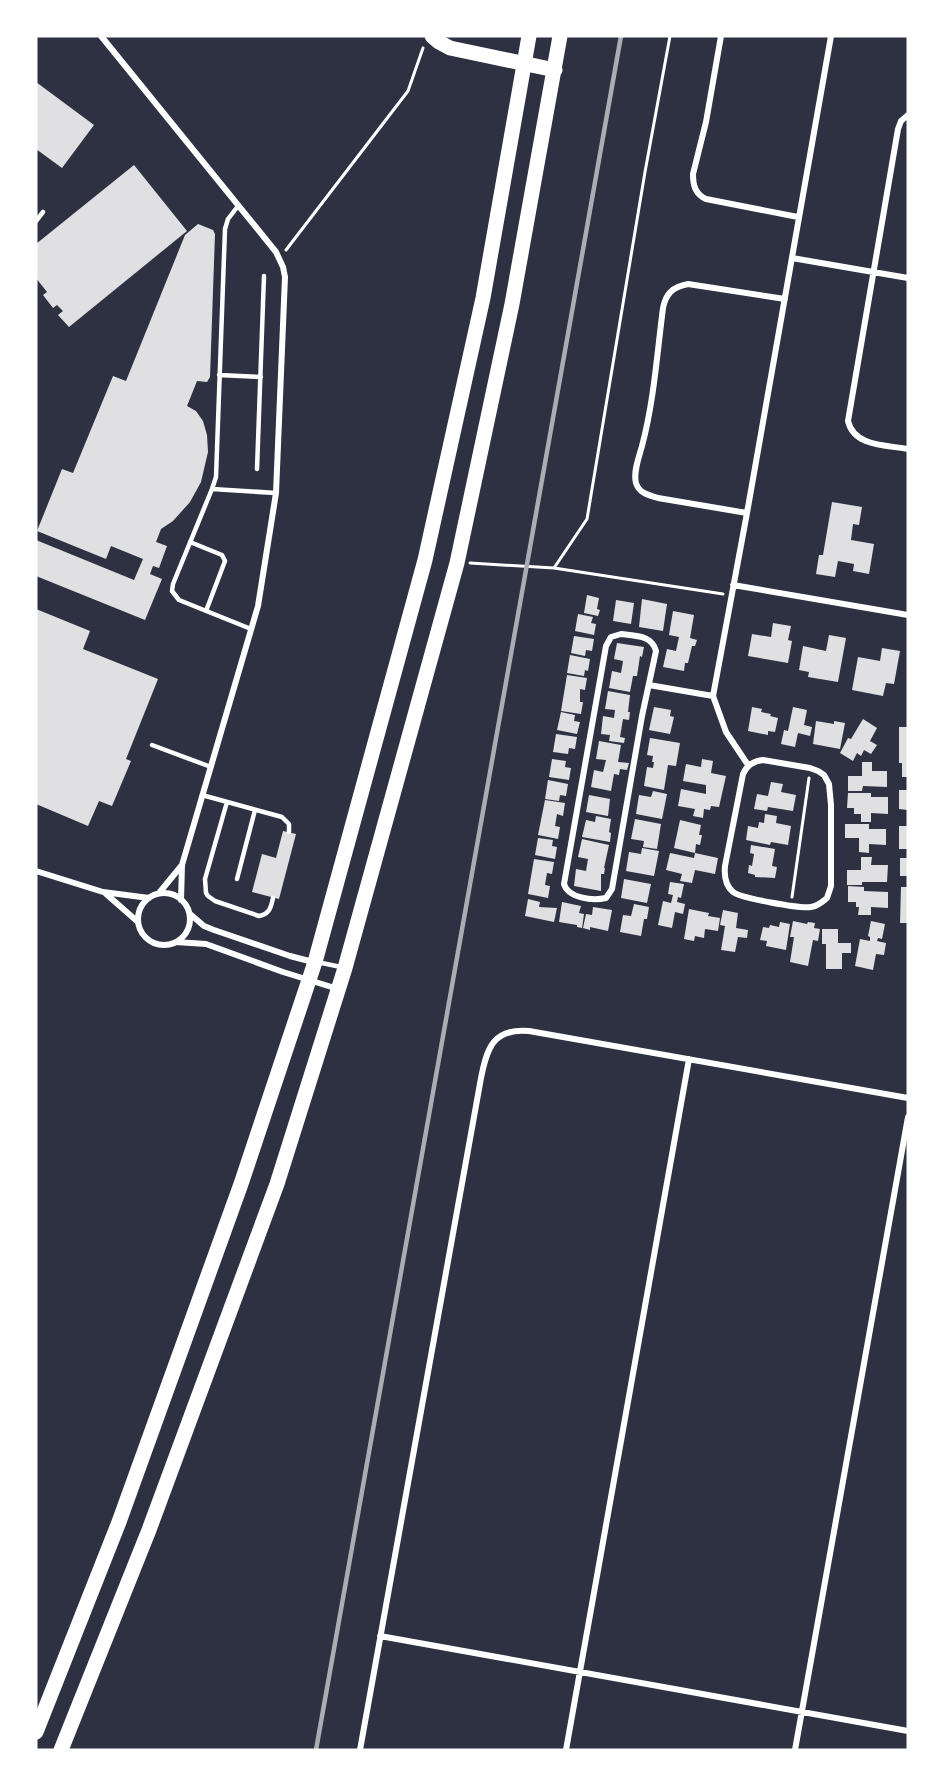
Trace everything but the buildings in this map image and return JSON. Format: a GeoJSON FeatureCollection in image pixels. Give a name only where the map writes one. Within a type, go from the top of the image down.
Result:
{"type":"FeatureCollection","features":[{"type":"Feature","properties":{"kind":"main road"},"geometry":{"type":"LineString","coordinates":[[36,1732],[123,1511],[241,1184],[315,962],[425,560],[483,298],[529,36]]}},
{"type":"Feature","properties":{"kind":"main road"},"geometry":{"type":"LineString","coordinates":[[62,1750],[149,1530],[277,1184],[339,989],[457,562],[512,304],[560,36]]}},
{"type":"Feature","properties":{"kind":"main road"},"geometry":{"type":"LineString","coordinates":[[428,41],[439,42],[450,48],[555,70]]}},
{"type":"Feature","properties":{"kind":"street"},"geometry":{"type":"LineString","coordinates":[[101,36],[280,259],[285,286],[276,493],[258,606],[182,865],[181,900]]}},
{"type":"Feature","properties":{"kind":"street"},"geometry":{"type":"LineString","coordinates":[[721,36],[706,122],[693,174],[696,192],[706,199],[798,217]]}},
{"type":"Feature","properties":{"kind":"street"},"geometry":{"type":"LineString","coordinates":[[748,765],[726,732],[713,696],[831,36]]}},
{"type":"Feature","properties":{"kind":"street"},"geometry":{"type":"LineString","coordinates":[[908,115],[901,121],[898,129],[848,421],[852,433],[862,440],[908,449]]}},
{"type":"Feature","properties":{"kind":"street"},"geometry":{"type":"LineString","coordinates":[[792,258],[908,278]]}},
{"type":"Feature","properties":{"kind":"street"},"geometry":{"type":"LineString","coordinates":[[747,513],[646,495],[636,484],[636,468],[649,419],[663,308],[665,298],[669,293],[679,286],[688,284],[785,299]]}},
{"type":"Feature","properties":{"kind":"street"},"geometry":{"type":"LineString","coordinates":[[733,585],[908,615]]}},
{"type":"Feature","properties":{"kind":"street"},"geometry":{"type":"LineString","coordinates":[[621,634],[652,642],[656,651],[649,685],[612,889],[608,896],[602,899],[572,894],[566,888],[565,878],[606,646],[611,637],[621,634]]}},
{"type":"Feature","properties":{"kind":"street"},"geometry":{"type":"LineString","coordinates":[[649,685],[713,696]]}},
{"type":"Feature","properties":{"kind":"street"},"geometry":{"type":"LineString","coordinates":[[771,760],[810,768],[824,775],[831,792],[830,892],[827,898],[816,905],[809,907],[790,905],[738,895],[733,892],[725,879],[725,866],[742,774],[748,765],[756,761],[771,760]]}},
{"type":"Feature","properties":{"kind":"street"},"geometry":{"type":"LineString","coordinates":[[138,922],[140,908],[149,898],[159,893],[182,865]]}},
{"type":"Feature","properties":{"kind":"street"},"geometry":{"type":"LineString","coordinates":[[36,871],[104,892],[149,898]]}},
{"type":"Feature","properties":{"kind":"street"},"geometry":{"type":"LineString","coordinates":[[104,892],[138,922],[141,930],[150,940],[163,944],[176,942],[206,944],[283,972],[339,989]]}},
{"type":"Feature","properties":{"kind":"street"},"geometry":{"type":"LineString","coordinates":[[159,893],[170,894],[181,900],[189,914],[186,932],[176,942]]}},
{"type":"Feature","properties":{"kind":"street"},"geometry":{"type":"LineString","coordinates":[[189,914],[204,926],[214,930],[290,956],[315,962]]}},
{"type":"Feature","properties":{"kind":"street"},"geometry":{"type":"LineString","coordinates":[[360,1750],[486,1053],[499,1038],[508,1033],[517,1030],[529,1031],[908,1098]]}},
{"type":"Feature","properties":{"kind":"street"},"geometry":{"type":"LineString","coordinates":[[566,1750],[689,1059]]}},
{"type":"Feature","properties":{"kind":"street"},"geometry":{"type":"LineString","coordinates":[[795,1750],[908,1117]]}},
{"type":"Feature","properties":{"kind":"street"},"geometry":{"type":"LineString","coordinates":[[380,1636],[908,1731]]}},
{"type":"Feature","properties":{"kind":"lane"},"geometry":{"type":"LineString","coordinates":[[238,206],[228,219],[225,229],[216,477],[172,591],[179,600],[251,629]]}},
{"type":"Feature","properties":{"kind":"lane"},"geometry":{"type":"LineString","coordinates":[[36,221],[43,212]]}},
{"type":"Feature","properties":{"kind":"lane"},"geometry":{"type":"LineString","coordinates":[[257,469],[264,276]]}},
{"type":"Feature","properties":{"kind":"lane"},"geometry":{"type":"LineString","coordinates":[[219,375],[261,377]]}},
{"type":"Feature","properties":{"kind":"lane"},"geometry":{"type":"LineString","coordinates":[[212,489],[276,493]]}},
{"type":"Feature","properties":{"kind":"lane"},"geometry":{"type":"LineString","coordinates":[[190,542],[222,555],[225,561],[206,611]]}},
{"type":"Feature","properties":{"kind":"lane"},"geometry":{"type":"LineString","coordinates":[[152,745],[211,766]]}},
{"type":"Feature","properties":{"kind":"lane"},"geometry":{"type":"LineString","coordinates":[[202,795],[285,819],[289,824],[289,832]]}},
{"type":"Feature","properties":{"kind":"lane"},"geometry":{"type":"LineString","coordinates":[[227,802],[205,879],[208,896],[215,901],[259,915],[264,915],[269,911],[273,898]]}},
{"type":"Feature","properties":{"kind":"lane"},"geometry":{"type":"LineString","coordinates":[[237,879],[255,810]]}},
{"type":"Feature","properties":{"kind":"lane"},"geometry":{"type":"LineString","coordinates":[[315,962],[345,968]]}},
{"type":"Feature","properties":{"kind":"path"},"geometry":{"type":"LineString","coordinates":[[554,568],[586,519],[670,36]]}},
{"type":"Feature","properties":{"kind":"path"},"geometry":{"type":"LineString","coordinates":[[280,259],[408,91],[428,41]]}},
{"type":"Feature","properties":{"kind":"path"},"geometry":{"type":"LineString","coordinates":[[457,562],[554,568],[732,595]]}},
{"type":"Feature","properties":{"kind":"path"},"geometry":{"type":"LineString","coordinates":[[790,905],[810,768]]}},
{"type":"Feature","properties":{"kind":"railway"},"geometry":{"type":"LineString","coordinates":[[316,1750],[621,36]]}}]}
